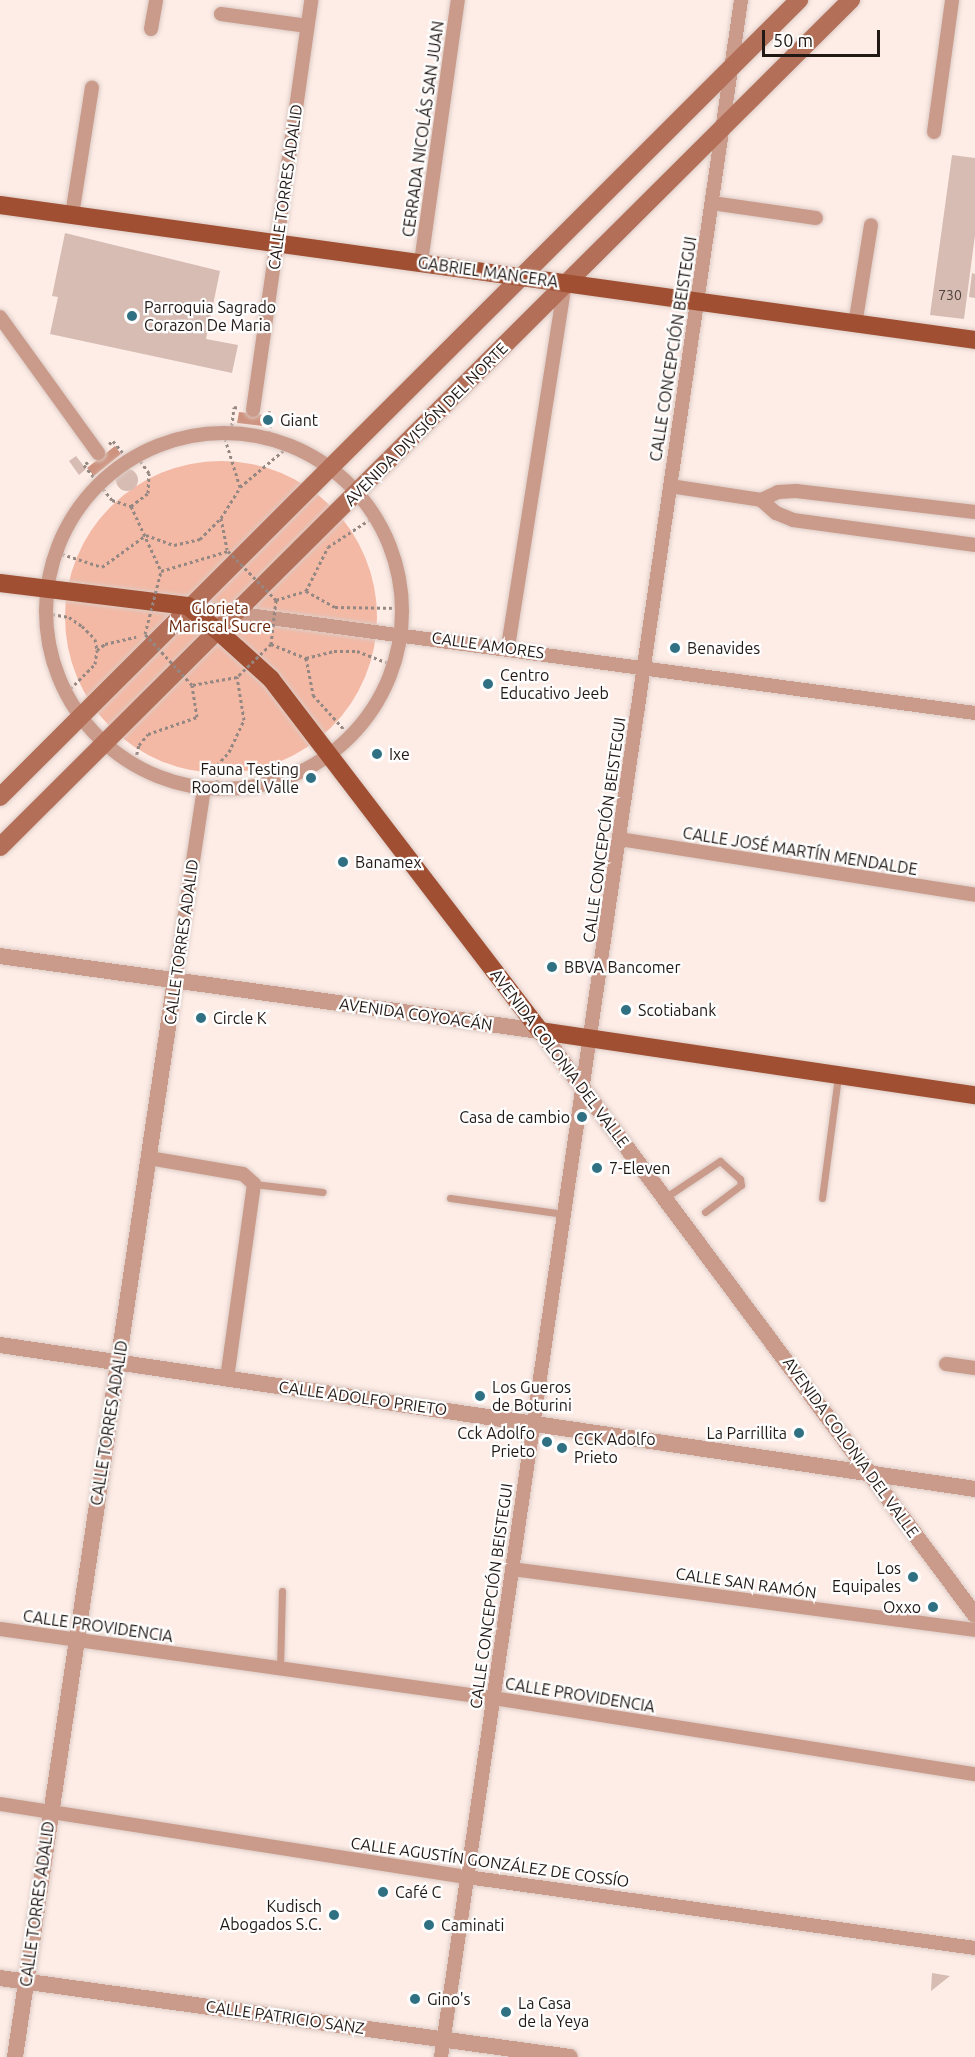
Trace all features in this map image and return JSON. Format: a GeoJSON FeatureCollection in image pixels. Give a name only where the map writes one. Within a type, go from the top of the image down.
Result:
{"type":"FeatureCollection","features":[{"type":"Feature","properties":{"kind":"main road"},"geometry":{"type":"LineString","coordinates":[[0,797],[328,466],[799,0]]}},
{"type":"Feature","properties":{"kind":"main road","name":"AVENIDA DIVISIÓN DEL NORTE"},"geometry":{"type":"LineString","coordinates":[[0,847],[233,612],[358,493],[565,282],[851,0]]}},
{"type":"Feature","properties":{"kind":"main road","name":"GABRIEL MANCERA"},"geometry":{"type":"LineString","coordinates":[[0,205],[975,340]]}},
{"type":"Feature","properties":{"kind":"main road","name":"CALLE AMORES"},"geometry":{"type":"LineString","coordinates":[[0,583],[188,606]]}},
{"type":"Feature","properties":{"kind":"main road","name":"AVENIDA COLONIA DEL VALLE"},"geometry":{"type":"LineString","coordinates":[[188,606],[272,679],[540,1031]]}},
{"type":"Feature","properties":{"kind":"main road","name":"AVENIDA COYOACÁN"},"geometry":{"type":"LineString","coordinates":[[540,1031],[975,1095]]}},
{"type":"Feature","properties":{"kind":"street"},"geometry":{"type":"LineString","coordinates":[[152,29],[156,0]]}},
{"type":"Feature","properties":{"kind":"street","name":"CALLE TORRES ADALID"},"geometry":{"type":"LineString","coordinates":[[253,410],[311,0]]}},
{"type":"Feature","properties":{"kind":"street","name":"CERRADA NICOLÁS SAN JUAN"},"geometry":{"type":"LineString","coordinates":[[421,262],[458,0]]}},
{"type":"Feature","properties":{"kind":"street","name":"CALLE CONCEPCIÓN BEISTEGUI"},"geometry":{"type":"LineString","coordinates":[[441,2057],[741,0]]}},
{"type":"Feature","properties":{"kind":"street"},"geometry":{"type":"LineString","coordinates":[[934,132],[952,0]]}},
{"type":"Feature","properties":{"kind":"street"},"geometry":{"type":"LineString","coordinates":[[221,14],[307,26]]}},
{"type":"Feature","properties":{"kind":"street"},"geometry":{"type":"LineString","coordinates":[[72,215],[92,88]]}},
{"type":"Feature","properties":{"kind":"street"},"geometry":{"type":"LineString","coordinates":[[712,203],[816,218]]}},
{"type":"Feature","properties":{"kind":"street"},"geometry":{"type":"LineString","coordinates":[[855,324],[871,225]]}},
{"type":"Feature","properties":{"kind":"street"},"geometry":{"type":"LineString","coordinates":[[508,647],[565,282]]}},
{"type":"Feature","properties":{"kind":"street"},"geometry":{"type":"LineString","coordinates":[[0,317],[98,453]]}},
{"type":"Feature","properties":{"kind":"street"},"geometry":{"type":"LineString","coordinates":[[223,432],[249,434],[290,445],[328,466],[358,493],[375,516],[395,560],[402,608],[401,633],[394,666],[377,704],[351,737],[330,755],[295,775],[256,787],[210,789],[168,781],[134,765],[104,743],[80,716],[66,693],[51,654],[46,613],[47,590],[56,552],[73,516],[98,484],[132,457],[179,438],[223,432]]}},
{"type":"Feature","properties":{"kind":"street"},"geometry":{"type":"LineString","coordinates":[[670,486],[761,500],[776,513],[793,520],[975,545]]}},
{"type":"Feature","properties":{"kind":"street"},"geometry":{"type":"LineString","coordinates":[[761,500],[778,492],[796,491],[975,512]]}},
{"type":"Feature","properties":{"kind":"street","name":"CALLE AMORES"},"geometry":{"type":"LineString","coordinates":[[188,606],[508,647],[975,713]]}},
{"type":"Feature","properties":{"kind":"street","name":"CALLE TORRES ADALID"},"geometry":{"type":"LineString","coordinates":[[15,2057],[176,980],[210,789]]}},
{"type":"Feature","properties":{"kind":"street","name":"CALLE JOSÉ MARTÍN MENDALDE"},"geometry":{"type":"LineString","coordinates":[[619,839],[975,895]]}},
{"type":"Feature","properties":{"kind":"street","name":"AVENIDA COYOACÁN"},"geometry":{"type":"LineString","coordinates":[[0,956],[540,1031]]}},
{"type":"Feature","properties":{"kind":"street","name":"AVENIDA COLONIA DEL VALLE"},"geometry":{"type":"LineString","coordinates":[[540,1031],[666,1197],[975,1615]]}},
{"type":"Feature","properties":{"kind":"street"},"geometry":{"type":"LineString","coordinates":[[149,1158],[243,1174],[254,1184],[227,1378]]}},
{"type":"Feature","properties":{"kind":"street","name":"CALLE ADOLFO PRIETO"},"geometry":{"type":"LineString","coordinates":[[0,1345],[975,1489]]}},
{"type":"Feature","properties":{"kind":"street"},"geometry":{"type":"LineString","coordinates":[[946,1364],[975,1368]]}},
{"type":"Feature","properties":{"kind":"street","name":"CALLE SAN RAMÓN"},"geometry":{"type":"LineString","coordinates":[[512,1569],[975,1630]]}},
{"type":"Feature","properties":{"kind":"street","name":"CALLE PROVIDENCIA"},"geometry":{"type":"LineString","coordinates":[[0,1629],[493,1698],[975,1774]]}},
{"type":"Feature","properties":{"kind":"street","name":"CALLE AGUSTÍN GONZÁLEZ DE COSSÍO"},"geometry":{"type":"LineString","coordinates":[[0,1804],[467,1877],[975,1948]]}},
{"type":"Feature","properties":{"kind":"street","name":"CALLE PATRICIO SANZ"},"geometry":{"type":"LineString","coordinates":[[0,1978],[570,2057]]}},
{"type":"Feature","properties":{"kind":"lane"},"geometry":{"type":"LineString","coordinates":[[822,1198],[838,1076]]}},
{"type":"Feature","properties":{"kind":"lane"},"geometry":{"type":"LineString","coordinates":[[666,1197],[716,1161],[720,1161],[740,1179],[741,1185],[705,1212]]}},
{"type":"Feature","properties":{"kind":"lane"},"geometry":{"type":"LineString","coordinates":[[254,1184],[323,1192]]}},
{"type":"Feature","properties":{"kind":"lane"},"geometry":{"type":"LineString","coordinates":[[450,1198],[564,1214]]}},
{"type":"Feature","properties":{"kind":"lane"},"geometry":{"type":"LineString","coordinates":[[280,1668],[282,1591]]}},
{"type":"Feature","properties":{"kind":"path"},"geometry":{"type":"LineString","coordinates":[[223,432],[240,487]]}},
{"type":"Feature","properties":{"kind":"path"},"geometry":{"type":"LineString","coordinates":[[131,506],[148,493],[149,473],[113,441],[84,465],[112,500],[131,506],[161,571],[146,634]]}},
{"type":"Feature","properties":{"kind":"path"},"geometry":{"type":"LineString","coordinates":[[146,535],[174,545],[201,539],[221,519],[240,487],[290,445]]}},
{"type":"Feature","properties":{"kind":"path"},"geometry":{"type":"LineString","coordinates":[[306,591],[328,547],[375,516]]}},
{"type":"Feature","properties":{"kind":"path"},"geometry":{"type":"LineString","coordinates":[[221,519],[228,551],[276,600]]}},
{"type":"Feature","properties":{"kind":"path"},"geometry":{"type":"LineString","coordinates":[[56,552],[102,567],[146,535]]}},
{"type":"Feature","properties":{"kind":"path"},"geometry":{"type":"LineString","coordinates":[[161,571],[228,551]]}},
{"type":"Feature","properties":{"kind":"path"},"geometry":{"type":"LineString","coordinates":[[276,600],[306,591],[335,607],[402,608]]}},
{"type":"Feature","properties":{"kind":"path"},"geometry":{"type":"LineString","coordinates":[[192,685],[237,678],[271,644],[276,600]]}},
{"type":"Feature","properties":{"kind":"path"},"geometry":{"type":"LineString","coordinates":[[46,613],[69,617],[95,639],[97,650],[95,664],[66,693]]}},
{"type":"Feature","properties":{"kind":"path"},"geometry":{"type":"LineString","coordinates":[[97,650],[105,644],[146,634]]}},
{"type":"Feature","properties":{"kind":"path"},"geometry":{"type":"LineString","coordinates":[[134,765],[139,745],[148,734],[197,717],[192,685],[146,634]]}},
{"type":"Feature","properties":{"kind":"path"},"geometry":{"type":"LineString","coordinates":[[271,644],[306,658],[334,651],[357,651],[394,666]]}},
{"type":"Feature","properties":{"kind":"path"},"geometry":{"type":"LineString","coordinates":[[306,658],[313,695],[351,737]]}},
{"type":"Feature","properties":{"kind":"path"},"geometry":{"type":"LineString","coordinates":[[210,789],[217,765],[233,745],[244,720],[237,678]]}},
{"type":"Feature","properties":{"kind":"green space","name":"Glorieta Mariscal Sucre"},"geometry":{"type":"Polygon","coordinates":[[[206,461],[236,461],[281,472],[308,487],[332,506],[351,530],[366,557],[377,602],[377,632],[366,677],[351,704],[332,728],[308,747],[281,762],[236,773],[206,773],[176,767],[147,755],[122,738],[100,716],[83,691],[71,662],[65,632],[65,602],[71,572],[83,543],[100,518],[122,496],[147,479],[176,467],[206,461]]]}},
{"type":"Feature","properties":{"kind":"shaded area"},"geometry":{"type":"Polygon","coordinates":[[[239,412],[264,415],[262,426],[237,423],[239,412]]]}},
{"type":"Feature","properties":{"kind":"shaded area"},"geometry":{"type":"Polygon","coordinates":[[[115,446],[121,454],[94,476],[87,468],[115,446]]]}},
{"type":"Feature","properties":{"kind":"building"},"geometry":{"type":"Polygon","coordinates":[[[952,155],[975,158],[975,235],[964,319],[930,315],[952,155]]]}},
{"type":"Feature","properties":{"kind":"building","name":"Parroquia Sagrado Corazon De Maria"},"geometry":{"type":"Polygon","coordinates":[[[65,233],[220,271],[206,339],[238,345],[232,373],[50,334],[58,297],[52,296],[65,233]]]}},
{"type":"Feature","properties":{"kind":"building"},"geometry":{"type":"Polygon","coordinates":[[[972,273],[975,274],[975,298],[969,297],[972,273]]]}},
{"type":"Feature","properties":{"kind":"building"},"geometry":{"type":"Polygon","coordinates":[[[76,456],[86,469],[79,475],[69,461],[76,456]]]}},
{"type":"Feature","properties":{"kind":"building"},"geometry":{"type":"Polygon","coordinates":[[[127,469],[135,472],[138,480],[135,488],[127,491],[119,488],[116,480],[119,472],[127,469]]]}},
{"type":"Feature","properties":{"kind":"building"},"geometry":{"type":"Polygon","coordinates":[[[932,1973],[950,1976],[931,1991],[932,1973]]]}},
{"type":"Feature","properties":{"kind":"place","name":"Parroquia Sagrado Corazon De Maria"},"geometry":{"type":"Point","coordinates":[132,316]}},
{"type":"Feature","properties":{"kind":"place","name":"Giant"},"geometry":{"type":"Point","coordinates":[268,420]}},
{"type":"Feature","properties":{"kind":"place","name":"Benavides"},"geometry":{"type":"Point","coordinates":[675,648]}},
{"type":"Feature","properties":{"kind":"place","name":"Centro Educativo Jeeb"},"geometry":{"type":"Point","coordinates":[488,684]}},
{"type":"Feature","properties":{"kind":"place","name":"Ixe"},"geometry":{"type":"Point","coordinates":[377,754]}},
{"type":"Feature","properties":{"kind":"place","name":"Fauna Testing Room del Valle"},"geometry":{"type":"Point","coordinates":[311,778]}},
{"type":"Feature","properties":{"kind":"place","name":"Banamex"},"geometry":{"type":"Point","coordinates":[343,862]}},
{"type":"Feature","properties":{"kind":"place","name":"BBVA Bancomer"},"geometry":{"type":"Point","coordinates":[552,967]}},
{"type":"Feature","properties":{"kind":"place","name":"Scotiabank"},"geometry":{"type":"Point","coordinates":[626,1010]}},
{"type":"Feature","properties":{"kind":"place","name":"Circle K"},"geometry":{"type":"Point","coordinates":[201,1018]}},
{"type":"Feature","properties":{"kind":"place","name":"Casa de cambio"},"geometry":{"type":"Point","coordinates":[582,1117]}},
{"type":"Feature","properties":{"kind":"place","name":"7-Eleven"},"geometry":{"type":"Point","coordinates":[597,1168]}},
{"type":"Feature","properties":{"kind":"place","name":"Los Gueros de Boturini"},"geometry":{"type":"Point","coordinates":[480,1396]}},
{"type":"Feature","properties":{"kind":"place","name":"La Parrillita"},"geometry":{"type":"Point","coordinates":[799,1433]}},
{"type":"Feature","properties":{"kind":"place","name":"Cck Adolfo Prieto"},"geometry":{"type":"Point","coordinates":[547,1442]}},
{"type":"Feature","properties":{"kind":"place","name":"CCK Adolfo Prieto"},"geometry":{"type":"Point","coordinates":[562,1448]}},
{"type":"Feature","properties":{"kind":"place","name":"Los Equipales"},"geometry":{"type":"Point","coordinates":[913,1577]}},
{"type":"Feature","properties":{"kind":"place","name":"Oxxo"},"geometry":{"type":"Point","coordinates":[933,1607]}},
{"type":"Feature","properties":{"kind":"place","name":"Café C"},"geometry":{"type":"Point","coordinates":[383,1892]}},
{"type":"Feature","properties":{"kind":"place","name":"Kudisch Abogados S.C."},"geometry":{"type":"Point","coordinates":[334,1915]}},
{"type":"Feature","properties":{"kind":"place","name":"Caminati"},"geometry":{"type":"Point","coordinates":[429,1925]}},
{"type":"Feature","properties":{"kind":"place","name":"Gino's"},"geometry":{"type":"Point","coordinates":[415,1999]}},
{"type":"Feature","properties":{"kind":"place","name":"La Casa de la Yeya"},"geometry":{"type":"Point","coordinates":[506,2012]}}]}
